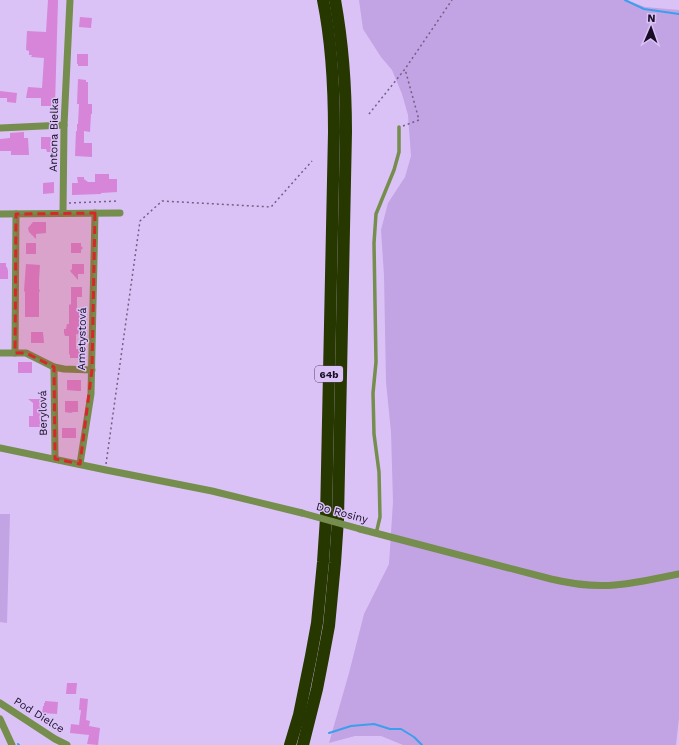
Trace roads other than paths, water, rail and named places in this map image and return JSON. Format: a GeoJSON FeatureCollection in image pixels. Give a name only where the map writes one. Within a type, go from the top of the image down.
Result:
{"type":"FeatureCollection","features":[{"type":"Feature","properties":{"kind":"highway","name":"64b"},"geometry":{"type":"LineString","coordinates":[[290,745],[306,686],[315,637],[326,518],[334,124],[330,44],[323,0]]}},
{"type":"Feature","properties":{"kind":"highway","name":"64b"},"geometry":{"type":"LineString","coordinates":[[303,745],[317,689],[328,632],[333,592],[338,519],[346,125],[342,42],[335,0]]}},
{"type":"Feature","properties":{"kind":"street","name":"Antona Bielka"},"geometry":{"type":"LineString","coordinates":[[63,213],[64,126],[70,0]]}},
{"type":"Feature","properties":{"kind":"street"},"geometry":{"type":"LineString","coordinates":[[0,128],[64,126]]}},
{"type":"Feature","properties":{"kind":"street","name":"Ametystová"},"geometry":{"type":"LineString","coordinates":[[80,464],[91,394],[95,213]]}},
{"type":"Feature","properties":{"kind":"street"},"geometry":{"type":"LineString","coordinates":[[0,214],[120,213]]}},
{"type":"Feature","properties":{"kind":"street"},"geometry":{"type":"LineString","coordinates":[[16,214],[16,352]]}},
{"type":"Feature","properties":{"kind":"street"},"geometry":{"type":"LineString","coordinates":[[0,352],[26,353],[54,367],[64,369],[92,370]]}},
{"type":"Feature","properties":{"kind":"street","name":"Berylová"},"geometry":{"type":"LineString","coordinates":[[54,367],[55,459]]}},
{"type":"Feature","properties":{"kind":"street","name":"Do Rosiny"},"geometry":{"type":"LineString","coordinates":[[0,448],[212,490],[551,580],[593,585],[614,585],[639,582],[679,574]]}},
{"type":"Feature","properties":{"kind":"street","name":"Pod Dielce"},"geometry":{"type":"LineString","coordinates":[[0,703],[55,739],[67,745]]}},
{"type":"Feature","properties":{"kind":"street"},"geometry":{"type":"LineString","coordinates":[[0,719],[12,745]]}},
{"type":"Feature","properties":{"kind":"lane"},"geometry":{"type":"LineString","coordinates":[[376,534],[380,517],[379,472],[374,434],[376,362],[374,242],[376,214],[394,170],[399,152],[400,127]]}},
{"type":"Feature","properties":{"kind":"waterway"},"geometry":{"type":"LineString","coordinates":[[625,0],[644,9],[679,14]]}},
{"type":"Feature","properties":{"kind":"waterway"},"geometry":{"type":"LineString","coordinates":[[329,733],[351,726],[374,724],[390,729],[401,729],[414,737],[422,745]]}}]}
